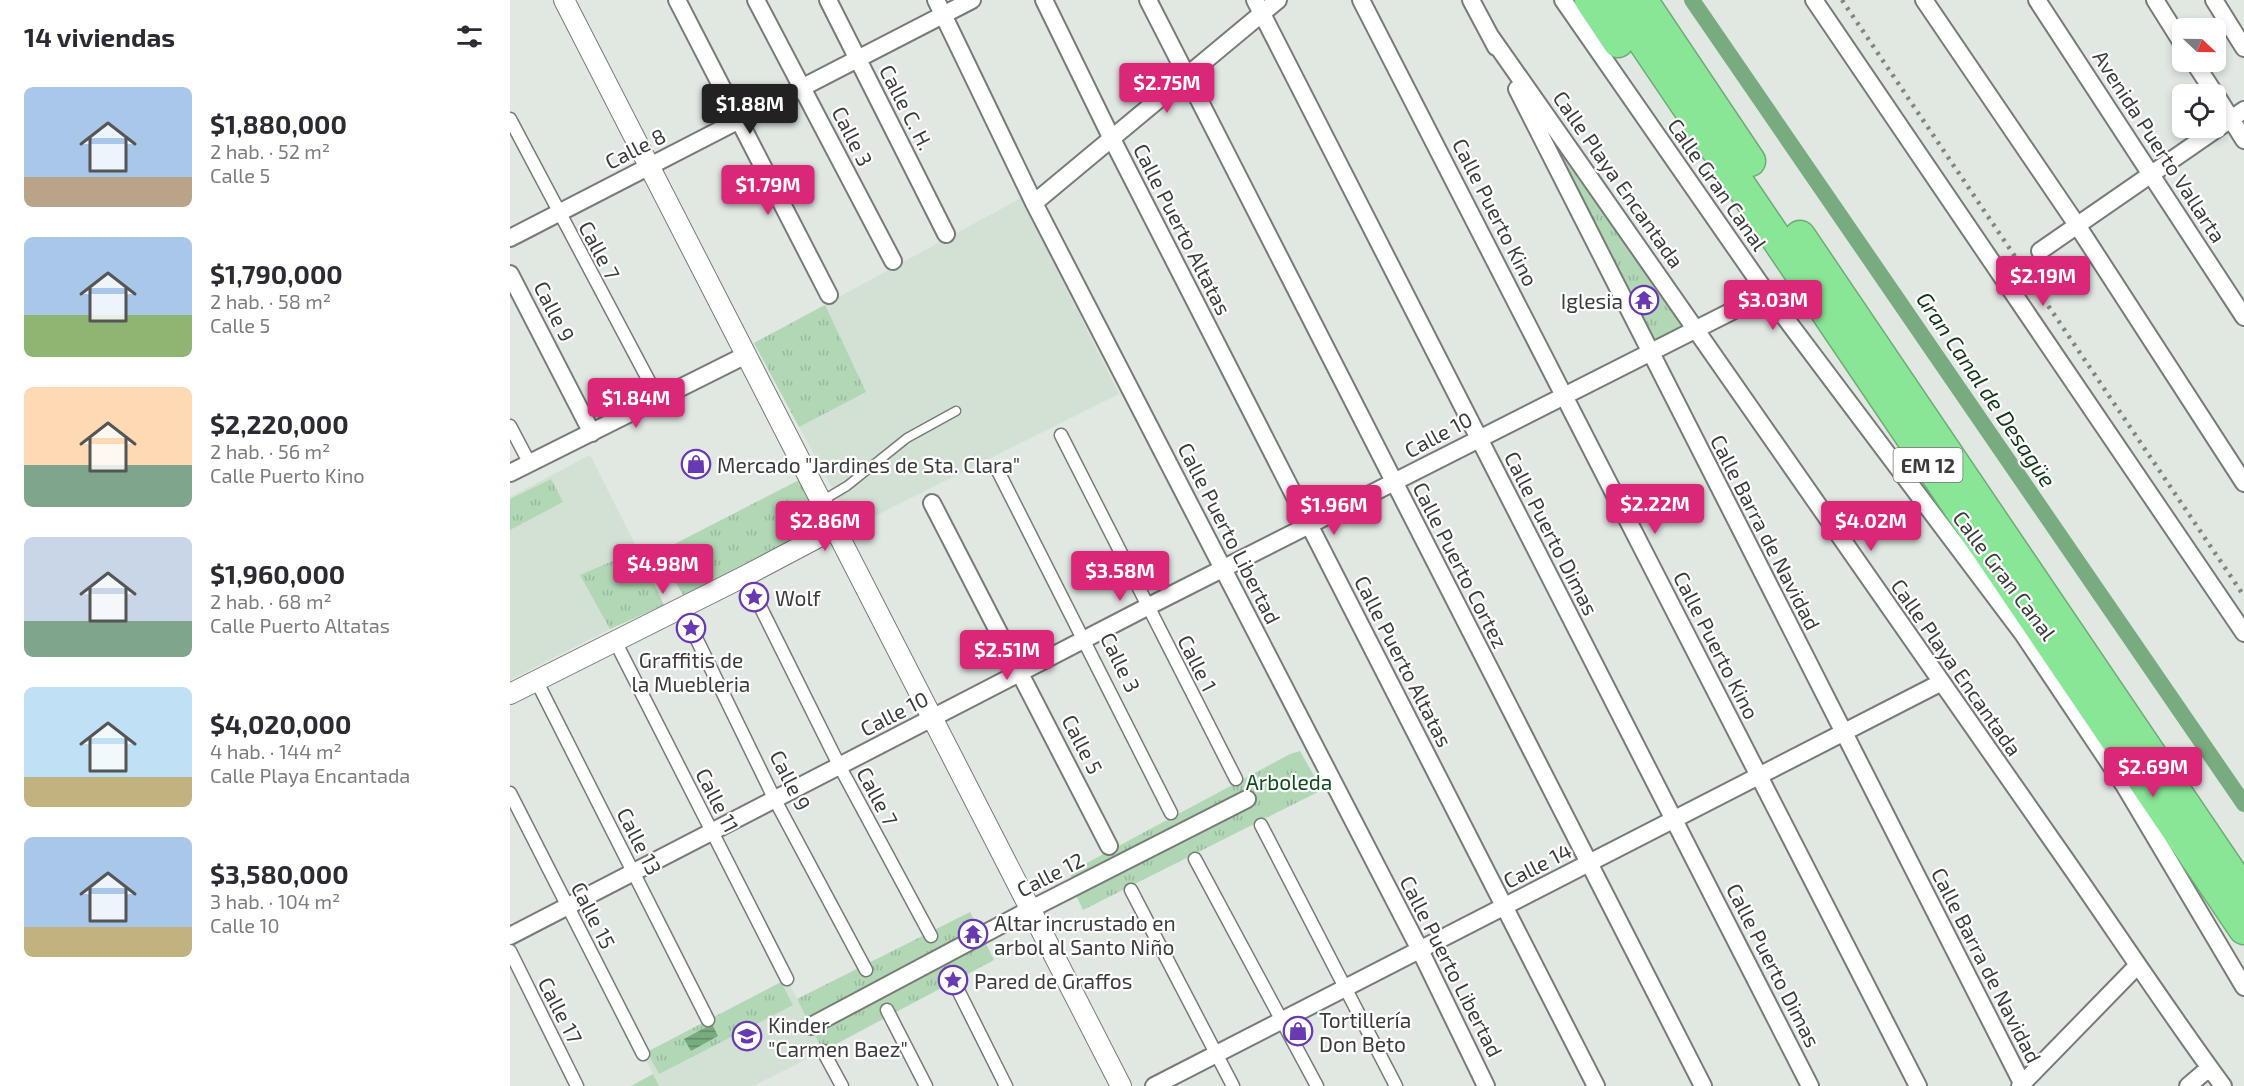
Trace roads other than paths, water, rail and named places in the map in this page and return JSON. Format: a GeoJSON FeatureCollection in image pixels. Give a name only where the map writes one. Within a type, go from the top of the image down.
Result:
{"type":"FeatureCollection","features":[{"type":"Feature","properties":{"kind":"highway"},"geometry":{"type":"LineString","coordinates":[[1590,0],[1626,54],[1689,124],[1714,146]]}},
{"type":"Feature","properties":{"kind":"highway","name":"EM 12"},"geometry":{"type":"LineString","coordinates":[[1615,0],[2244,929]]}},
{"type":"Feature","properties":{"kind":"highway","name":"EM 12"},"geometry":{"type":"LineString","coordinates":[[1642,0],[2244,892]]}},
{"type":"Feature","properties":{"kind":"street"},"geometry":{"type":"LineString","coordinates":[[564,0],[1121,1086]]}},
{"type":"Feature","properties":{"kind":"street"},"geometry":{"type":"LineString","coordinates":[[677,0],[829,296]]}},
{"type":"Feature","properties":{"kind":"street","name":"Calle 3"},"geometry":{"type":"LineString","coordinates":[[756,0],[893,261]]}},
{"type":"Feature","properties":{"kind":"street","name":"Calle C. H."},"geometry":{"type":"LineString","coordinates":[[828,0],[946,234]]}},
{"type":"Feature","properties":{"kind":"street","name":"Calle 8"},"geometry":{"type":"LineString","coordinates":[[510,238],[858,60],[940,7],[972,0]]}},
{"type":"Feature","properties":{"kind":"street","name":"Calle Puerto Altatas"},"geometry":{"type":"LineString","coordinates":[[1044,0],[1111,137],[1596,1086]]}},
{"type":"Feature","properties":{"kind":"street","name":"Calle Puerto Cortez"},"geometry":{"type":"LineString","coordinates":[[1148,0],[1703,1086]]}},
{"type":"Feature","properties":{"kind":"street"},"geometry":{"type":"LineString","coordinates":[[1034,203],[1186,76],[1259,7],[1278,0]]}},
{"type":"Feature","properties":{"kind":"street","name":"Calle Puerto Kino"},"geometry":{"type":"LineString","coordinates":[[1361,0],[1565,393],[1758,777],[1918,1086]]}},
{"type":"Feature","properties":{"kind":"street","name":"Calle Barra de Navidad"},"geometry":{"type":"LineString","coordinates":[[1471,0],[2021,1085]]}},
{"type":"Feature","properties":{"kind":"street","name":"Calle Gran Canal"},"geometry":{"type":"LineString","coordinates":[[1563,0],[1768,295],[2023,634],[2124,785],[2244,987]]}},
{"type":"Feature","properties":{"kind":"street"},"geometry":{"type":"LineString","coordinates":[[1814,0],[2244,633]]}},
{"type":"Feature","properties":{"kind":"street"},"geometry":{"type":"LineString","coordinates":[[1924,0],[2077,225],[2244,483]]}},
{"type":"Feature","properties":{"kind":"street","name":"Avenida Puerto Vallarta"},"geometry":{"type":"LineString","coordinates":[[2037,0],[2244,317]]}},
{"type":"Feature","properties":{"kind":"street"},"geometry":{"type":"LineString","coordinates":[[2155,0],[2172,27]]}},
{"type":"Feature","properties":{"kind":"street"},"geometry":{"type":"LineString","coordinates":[[2214,0],[2244,48]]}},
{"type":"Feature","properties":{"kind":"street","name":"Calle Puerto Libertad"},"geometry":{"type":"LineString","coordinates":[[940,7],[1034,203],[1419,948],[1486,1086]]}},
{"type":"Feature","properties":{"kind":"street","name":"Calle Puerto Dimas"},"geometry":{"type":"LineString","coordinates":[[1259,7],[1810,1086]]}},
{"type":"Feature","properties":{"kind":"street","name":"Calle Playa Encantada"},"geometry":{"type":"LineString","coordinates":[[1491,37],[1698,330],[1940,683],[2058,850],[2136,967],[2223,1086]]}},
{"type":"Feature","properties":{"kind":"street"},"geometry":{"type":"LineString","coordinates":[[2040,251],[2237,115],[2244,140]]}},
{"type":"Feature","properties":{"kind":"street","name":"Calle 7"},"geometry":{"type":"LineString","coordinates":[[510,119],[658,398]]}},
{"type":"Feature","properties":{"kind":"street","name":"Calle 9"},"geometry":{"type":"LineString","coordinates":[[510,274],[592,433]]}},
{"type":"Feature","properties":{"kind":"street","name":"Calle 10"},"geometry":{"type":"LineString","coordinates":[[510,936],[1565,393],[1698,330],[1748,303]]}},
{"type":"Feature","properties":{"kind":"street"},"geometry":{"type":"LineString","coordinates":[[510,473],[746,355]]}},
{"type":"Feature","properties":{"kind":"street"},"geometry":{"type":"LineString","coordinates":[[510,426],[530,464]]}},
{"type":"Feature","properties":{"kind":"street","name":"Calle 1"},"geometry":{"type":"LineString","coordinates":[[1060,435],[1236,779]]}},
{"type":"Feature","properties":{"kind":"street","name":"Calle 3"},"geometry":{"type":"LineString","coordinates":[[997,469],[1171,813]]}},
{"type":"Feature","properties":{"kind":"street","name":"Calle 5"},"geometry":{"type":"LineString","coordinates":[[932,502],[1109,846]]}},
{"type":"Feature","properties":{"kind":"street"},"geometry":{"type":"LineString","coordinates":[[510,693],[834,529]]}},
{"type":"Feature","properties":{"kind":"street","name":"Calle 7"},"geometry":{"type":"LineString","coordinates":[[745,576],[840,767],[931,936]]}},
{"type":"Feature","properties":{"kind":"street","name":"Calle 9"},"geometry":{"type":"LineString","coordinates":[[681,607],[775,800],[866,970]]}},
{"type":"Feature","properties":{"kind":"street","name":"Calle 11"},"geometry":{"type":"LineString","coordinates":[[614,639],[787,979]]}},
{"type":"Feature","properties":{"kind":"street","name":"Calle 13"},"geometry":{"type":"LineString","coordinates":[[536,680],[708,1020]]}},
{"type":"Feature","properties":{"kind":"street","name":"Calle 14"},"geometry":{"type":"LineString","coordinates":[[1154,1086],[1419,948],[1675,820],[1940,683]]}},
{"type":"Feature","properties":{"kind":"street","name":"Calle 15"},"geometry":{"type":"LineString","coordinates":[[510,793],[643,1054]]}},
{"type":"Feature","properties":{"kind":"street","name":"Calle 12"},"geometry":{"type":"LineString","coordinates":[[811,1026],[1029,910],[1247,799]]}},
{"type":"Feature","properties":{"kind":"street"},"geometry":{"type":"LineString","coordinates":[[1261,825],[1396,1086]]}},
{"type":"Feature","properties":{"kind":"street"},"geometry":{"type":"LineString","coordinates":[[1195,859],[1317,1086]]}},
{"type":"Feature","properties":{"kind":"street"},"geometry":{"type":"LineString","coordinates":[[1131,890],[1233,1086]]}},
{"type":"Feature","properties":{"kind":"street","name":"Calle 17"},"geometry":{"type":"LineString","coordinates":[[510,951],[577,1086]]}},
{"type":"Feature","properties":{"kind":"street"},"geometry":{"type":"LineString","coordinates":[[2021,1085],[2136,967]]}},
{"type":"Feature","properties":{"kind":"street"},"geometry":{"type":"LineString","coordinates":[[952,978],[1006,1086]]}},
{"type":"Feature","properties":{"kind":"street"},"geometry":{"type":"LineString","coordinates":[[887,1010],[926,1086]]}},
{"type":"Feature","properties":{"kind":"street"},"geometry":{"type":"LineString","coordinates":[[824,1051],[842,1086]]}},
{"type":"Feature","properties":{"kind":"street"},"geometry":{"type":"LineString","coordinates":[[2188,1086],[2210,1068]]}},
{"type":"Feature","properties":{"kind":"lane"},"geometry":{"type":"LineString","coordinates":[[820,502],[847,486],[907,438],[956,411]]}},
{"type":"Feature","properties":{"kind":"waterway","name":"Gran Canal de Desagüe"},"geometry":{"type":"LineString","coordinates":[[1692,0],[2244,804]]}},
{"type":"Feature","properties":{"kind":"railway"},"geometry":{"type":"LineString","coordinates":[[1842,0],[2244,596]]}},
{"type":"Feature","properties":{"kind":"place","name":"Iglesia"},"geometry":{"type":"Point","coordinates":[1644,300]}},
{"type":"Feature","properties":{"kind":"place","name":"Mercado \"Jardines de Sta. Clara\""},"geometry":{"type":"Point","coordinates":[696,464]}},
{"type":"Feature","properties":{"kind":"place","name":"Wolf"},"geometry":{"type":"Point","coordinates":[754,597]}},
{"type":"Feature","properties":{"kind":"place","name":"Graffitis de la Muebleria"},"geometry":{"type":"Point","coordinates":[691,628]}},
{"type":"Feature","properties":{"kind":"place","name":"Altar incrustado en arbol al Santo Niño"},"geometry":{"type":"Point","coordinates":[973,934]}},
{"type":"Feature","properties":{"kind":"place","name":"Pared de Graffos"},"geometry":{"type":"Point","coordinates":[953,980]}},
{"type":"Feature","properties":{"kind":"place","name":"Tortillería Don Beto"},"geometry":{"type":"Point","coordinates":[1298,1031]}},
{"type":"Feature","properties":{"kind":"place","name":"Kinder \"Carmen Baez\""},"geometry":{"type":"Point","coordinates":[747,1036]}},
{"type":"Feature","properties":{"kind":"park label","name":"Arboleda"},"geometry":{"type":"Point","coordinates":[1289,781]}}]}
